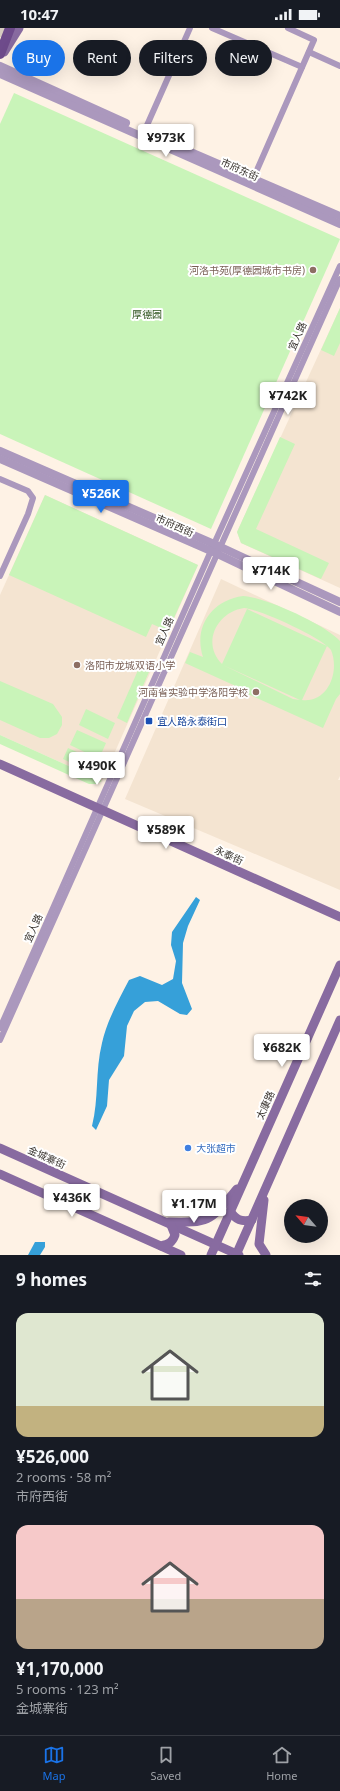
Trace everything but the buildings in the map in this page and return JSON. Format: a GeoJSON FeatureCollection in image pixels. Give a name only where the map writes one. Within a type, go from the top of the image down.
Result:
{"type":"FeatureCollection","features":[{"type":"Feature","properties":{"kind":"main road"},"geometry":{"type":"LineString","coordinates":[[0,54],[10,28]]}},
{"type":"Feature","properties":{"kind":"main road"},"geometry":{"type":"LineString","coordinates":[[0,58],[19,28]]}},
{"type":"Feature","properties":{"kind":"main road","name":"永泰街"},"geometry":{"type":"LineString","coordinates":[[0,759],[340,917]]}},
{"type":"Feature","properties":{"kind":"main road","name":"永泰街"},"geometry":{"type":"LineString","coordinates":[[0,764],[340,910]]}},
{"type":"Feature","properties":{"kind":"main road","name":"太康路"},"geometry":{"type":"LineString","coordinates":[[211,1255],[340,964]]}},
{"type":"Feature","properties":{"kind":"main road"},"geometry":{"type":"LineString","coordinates":[[237,1255],[340,1020]]}},
{"type":"Feature","properties":{"kind":"main road","name":"金城寨街"},"geometry":{"type":"LineString","coordinates":[[0,1148],[237,1255]]}},
{"type":"Feature","properties":{"kind":"main road"},"geometry":{"type":"LineString","coordinates":[[0,1174],[181,1255]]}},
{"type":"Feature","properties":{"kind":"main road"},"geometry":{"type":"LineString","coordinates":[[167,1223],[207,1220],[218,1212],[244,1181]]}},
{"type":"Feature","properties":{"kind":"main road"},"geometry":{"type":"LineString","coordinates":[[265,1190],[259,1244],[266,1255]]}},
{"type":"Feature","properties":{"kind":"main road"},"geometry":{"type":"LineString","coordinates":[[230,1211],[234,1218],[242,1222],[252,1220]]}},
{"type":"Feature","properties":{"kind":"main road"},"geometry":{"type":"LineString","coordinates":[[157,1244],[170,1244],[176,1235],[167,1223]]}},
{"type":"Feature","properties":{"kind":"main road"},"geometry":{"type":"LineString","coordinates":[[157,1244],[165,1255]]}},
{"type":"Feature","properties":{"kind":"street"},"geometry":{"type":"LineString","coordinates":[[144,132],[190,28]]}},
{"type":"Feature","properties":{"kind":"street"},"geometry":{"type":"LineString","coordinates":[[212,28],[302,67]]}},
{"type":"Feature","properties":{"kind":"street"},"geometry":{"type":"LineString","coordinates":[[253,179],[314,40],[288,28]]}},
{"type":"Feature","properties":{"kind":"street"},"geometry":{"type":"LineString","coordinates":[[309,52],[340,66]]}},
{"type":"Feature","properties":{"kind":"street","name":"市府东街"},"geometry":{"type":"LineString","coordinates":[[0,66],[144,132],[340,216]]}},
{"type":"Feature","properties":{"kind":"street","name":"市府东街"},"geometry":{"type":"LineString","coordinates":[[0,74],[340,224]]}},
{"type":"Feature","properties":{"kind":"street","name":"宜人路"},"geometry":{"type":"LineString","coordinates":[[0,1040],[101,807],[340,266]]}},
{"type":"Feature","properties":{"kind":"street","name":"宜人路"},"geometry":{"type":"LineString","coordinates":[[215,549],[340,279]]}},
{"type":"Feature","properties":{"kind":"street","name":"市府西街"},"geometry":{"type":"LineString","coordinates":[[0,451],[215,549],[340,612]]}},
{"type":"Feature","properties":{"kind":"street","name":"市府西街"},"geometry":{"type":"LineString","coordinates":[[0,459],[340,602]]}},
{"type":"Feature","properties":{"kind":"street"},"geometry":{"type":"LineString","coordinates":[[0,479],[28,491],[33,498],[28,514],[0,576]]}},
{"type":"Feature","properties":{"kind":"street","name":"宜人路"},"geometry":{"type":"LineString","coordinates":[[0,1028],[101,807]]}},
{"type":"Feature","properties":{"kind":"shaded area"},"geometry":{"type":"Polygon","coordinates":[[[340,308],[340,588],[241,543],[237,532],[340,308]]]}},
{"type":"Feature","properties":{"kind":"shaded area","name":"洛阳市龙城双语小学"},"geometry":{"type":"Polygon","coordinates":[[[45,495],[198,565],[102,781],[0,735],[0,595],[45,495]]]}},
{"type":"Feature","properties":{"kind":"shaded area","name":"河南省实验中学洛阳学校"},"geometry":{"type":"Polygon","coordinates":[[[221,579],[340,635],[340,776],[338,780],[340,780],[340,890],[125,799],[221,579]]]}},
{"type":"Feature","properties":{"kind":"green space","name":"厚德园"},"geometry":{"type":"Polygon","coordinates":[[[14,93],[340,239],[211,529],[0,434],[0,124],[14,93]]]}},
{"type":"Feature","properties":{"kind":"green space"},"geometry":{"type":"Polygon","coordinates":[[[340,308],[340,343],[334,356],[321,350],[340,308]]]}},
{"type":"Feature","properties":{"kind":"green space"},"geometry":{"type":"Polygon","coordinates":[[[280,437],[295,444],[256,529],[329,563],[321,579],[241,543],[237,532],[280,437]]]}},
{"type":"Feature","properties":{"kind":"green space"},"geometry":{"type":"Polygon","coordinates":[[[45,495],[198,565],[168,631],[152,624],[146,637],[9,575],[45,495]]]}},
{"type":"Feature","properties":{"kind":"green space"},"geometry":{"type":"Polygon","coordinates":[[[243,596],[280,606],[322,627],[340,641],[340,694],[336,699],[323,728],[239,690],[240,688],[185,663],[190,652],[203,657],[201,635],[203,626],[214,609],[222,603],[243,596]],[[244,608],[226,615],[215,630],[213,647],[216,656],[222,664],[247,609],[327,646],[290,625],[263,613],[244,608]],[[327,646],[302,700],[311,700],[319,697],[330,684],[334,668],[331,650],[327,646]],[[223,665],[293,699],[300,700],[223,665]]]}},
{"type":"Feature","properties":{"kind":"green space"},"geometry":{"type":"Polygon","coordinates":[[[142,661],[152,665],[127,723],[117,718],[142,661]]]}},
{"type":"Feature","properties":{"kind":"green space"},"geometry":{"type":"Polygon","coordinates":[[[0,681],[53,704],[62,717],[62,725],[57,734],[49,738],[40,738],[0,720],[0,681]]]}},
{"type":"Feature","properties":{"kind":"green space"},"geometry":{"type":"Polygon","coordinates":[[[86,709],[115,723],[108,739],[79,725],[86,709]]]}},
{"type":"Feature","properties":{"kind":"green space"},"geometry":{"type":"Polygon","coordinates":[[[77,730],[106,743],[99,759],[70,745],[77,730]]]}},
{"type":"Feature","properties":{"kind":"green space"},"geometry":{"type":"Polygon","coordinates":[[[0,735],[102,781],[96,784],[89,784],[0,744],[0,735]]]}},
{"type":"Feature","properties":{"kind":"green space"},"geometry":{"type":"Polygon","coordinates":[[[68,748],[99,762],[94,774],[63,759],[68,748]]]}},
{"type":"Feature","properties":{"kind":"water"},"geometry":{"type":"Polygon","coordinates":[[[196,897],[200,900],[188,926],[183,943],[182,983],[192,1009],[187,1015],[180,1014],[158,1001],[145,1002],[134,1011],[127,1026],[124,1056],[109,1080],[107,1106],[96,1130],[92,1126],[96,1106],[98,1064],[104,1035],[110,1019],[129,980],[140,976],[162,985],[173,979],[176,961],[171,945],[172,932],[196,897]]]}},
{"type":"Feature","properties":{"kind":"water"},"geometry":{"type":"Polygon","coordinates":[[[35,1242],[45,1242],[45,1247],[40,1255],[28,1255],[35,1242]]]}},
{"type":"Feature","properties":{"kind":"tunnel"},"geometry":{"type":"LineString","coordinates":[[0,37],[5,28]]}},
{"type":"Feature","properties":{"kind":"place","name":"河洛书苑(厚德园城市书房)"},"geometry":{"type":"Point","coordinates":[313,270]}},
{"type":"Feature","properties":{"kind":"place","name":"洛阳市龙城双语小学"},"geometry":{"type":"Point","coordinates":[77,665]}},
{"type":"Feature","properties":{"kind":"place","name":"河南省实验中学洛阳学校"},"geometry":{"type":"Point","coordinates":[256,692]}},
{"type":"Feature","properties":{"kind":"place","name":"宜人路永泰街口"},"geometry":{"type":"Point","coordinates":[149,721]}},
{"type":"Feature","properties":{"kind":"place","name":"大张超市"},"geometry":{"type":"Point","coordinates":[188,1148]}}]}
